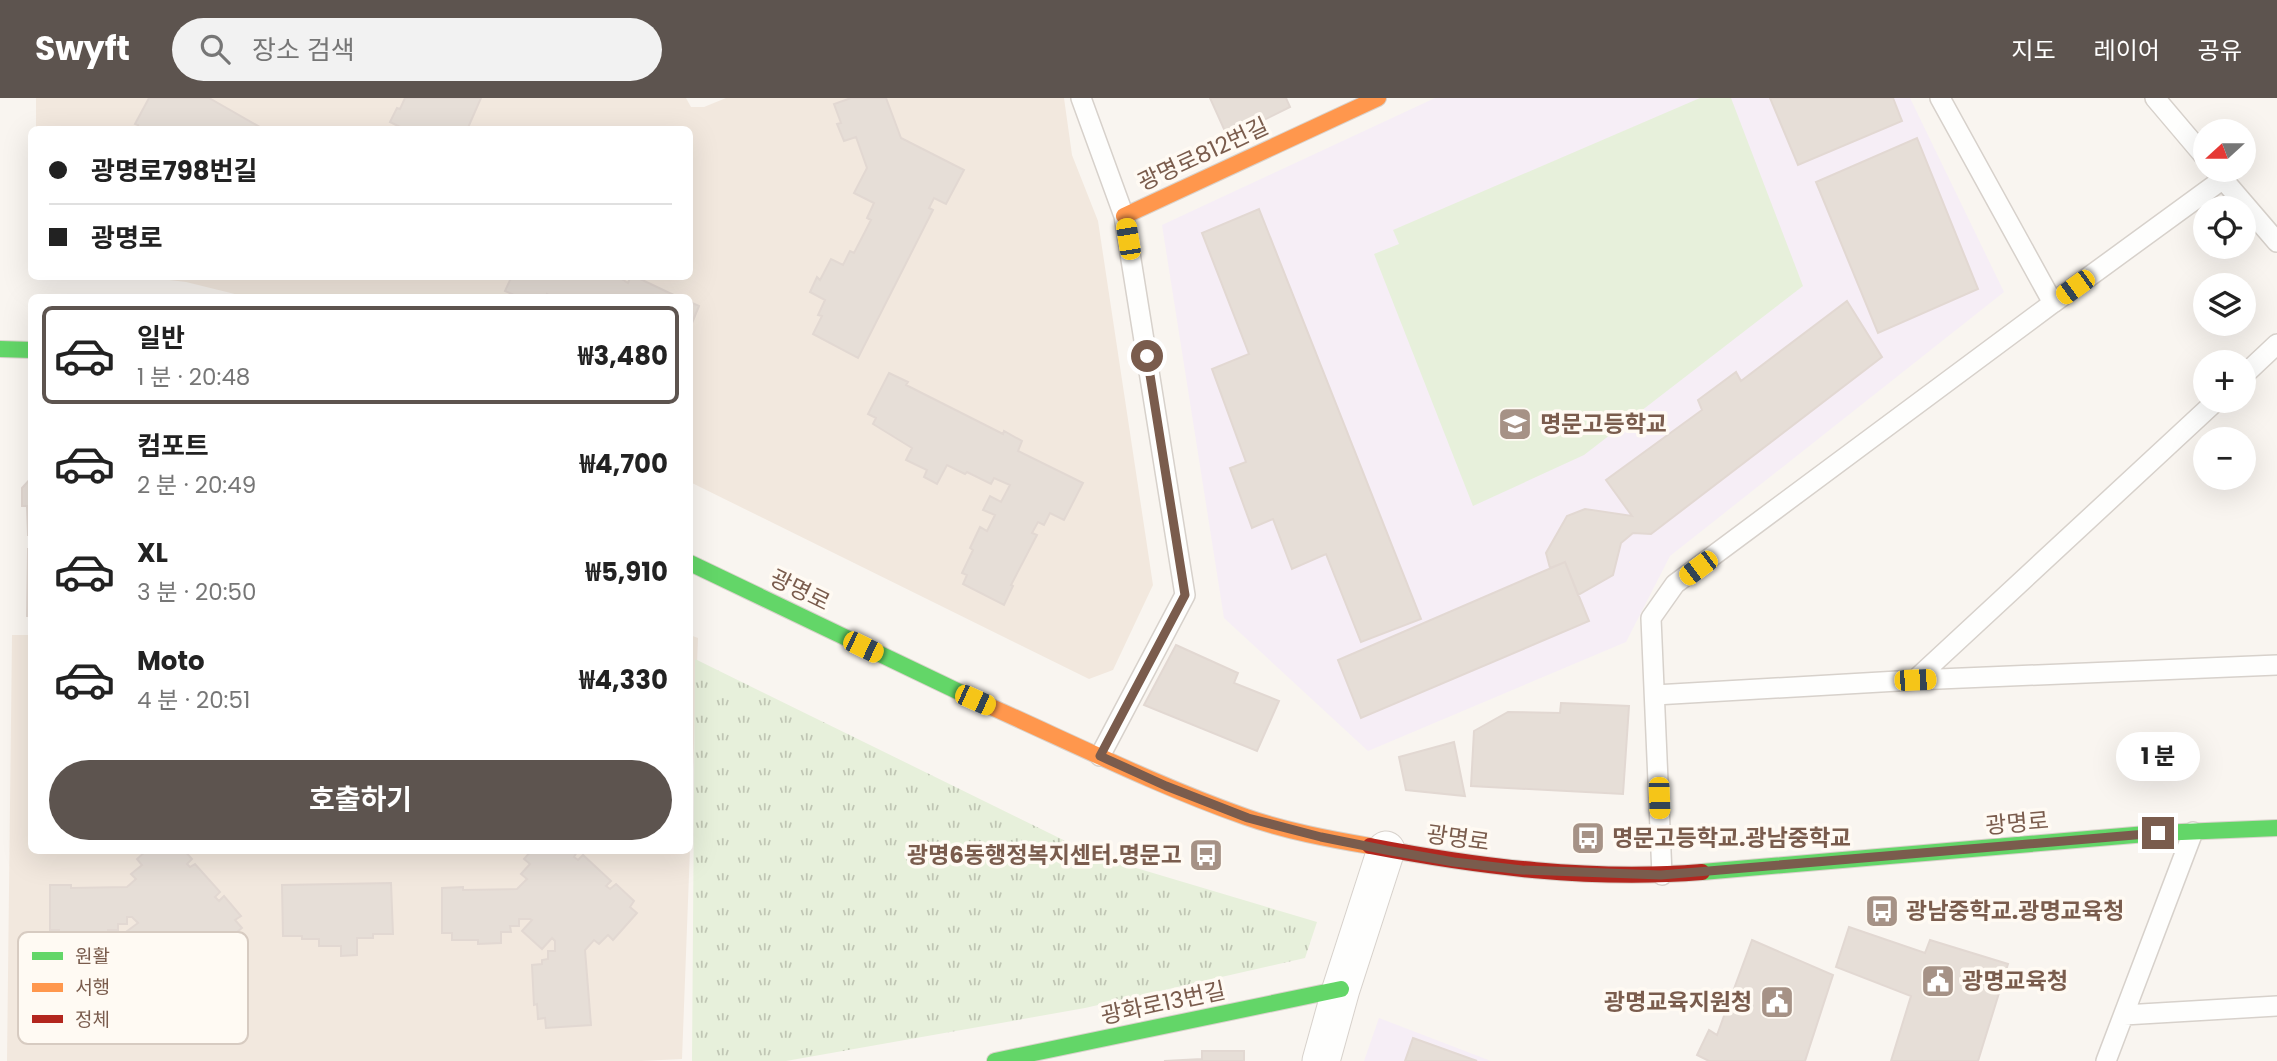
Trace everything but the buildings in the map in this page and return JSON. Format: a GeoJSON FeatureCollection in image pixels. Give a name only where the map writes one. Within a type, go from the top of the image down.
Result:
{"type":"FeatureCollection","features":[{"type":"Feature","properties":{"kind":"main road","name":"광명로812번길"},"geometry":{"type":"LineString","coordinates":[[1124,216],[1378,98]]}},
{"type":"Feature","properties":{"kind":"main road"},"geometry":{"type":"LineString","coordinates":[[0,349],[28,350]]}},
{"type":"Feature","properties":{"kind":"main road","name":"광명로"},"geometry":{"type":"LineString","coordinates":[[693,564],[929,679],[1166,786],[1248,818],[1321,837],[1454,862],[1522,870],[1661,875],[2193,832],[2277,828]]}},
{"type":"Feature","properties":{"kind":"main road","name":"광화로13번길"},"geometry":{"type":"LineString","coordinates":[[995,1061],[1341,989]]}},
{"type":"Feature","properties":{"kind":"street"},"geometry":{"type":"LineString","coordinates":[[1321,1061],[1386,850]]}},
{"type":"Feature","properties":{"kind":"lane"},"geometry":{"type":"LineString","coordinates":[[1081,98],[1124,216],[1185,595],[1100,756]]}},
{"type":"Feature","properties":{"kind":"lane"},"geometry":{"type":"LineString","coordinates":[[1940,98],[2053,303]]}},
{"type":"Feature","properties":{"kind":"lane"},"geometry":{"type":"LineString","coordinates":[[2155,98],[2193,143]]}},
{"type":"Feature","properties":{"kind":"lane"},"geometry":{"type":"LineString","coordinates":[[1661,875],[1651,618],[1675,584],[2053,303],[2209,182]]}},
{"type":"Feature","properties":{"kind":"lane"},"geometry":{"type":"LineString","coordinates":[[2226,182],[2277,242]]}},
{"type":"Feature","properties":{"kind":"lane"},"geometry":{"type":"LineString","coordinates":[[2256,364],[2277,344]]}},
{"type":"Feature","properties":{"kind":"lane"},"geometry":{"type":"LineString","coordinates":[[1915,680],[2203,413]]}},
{"type":"Feature","properties":{"kind":"lane"},"geometry":{"type":"LineString","coordinates":[[1655,695],[1915,680],[2277,665]]}},
{"type":"Feature","properties":{"kind":"lane"},"geometry":{"type":"LineString","coordinates":[[2106,1061],[2193,832]]}},
{"type":"Feature","properties":{"kind":"lane"},"geometry":{"type":"LineString","coordinates":[[2124,1014],[2277,1006]]}},
{"type":"Feature","properties":{"kind":"shaded area"},"geometry":{"type":"Polygon","coordinates":[[[36,98],[686,98],[691,107],[704,107],[726,98],[1064,98],[1072,155],[1098,221],[1153,585],[1113,670],[1089,679],[693,483],[693,294],[235,294],[169,280],[693,280],[693,126],[36,126],[36,98]]]}},
{"type":"Feature","properties":{"kind":"shaded area","name":"명문고등학교"},"geometry":{"type":"Polygon","coordinates":[[[1435,98],[1910,98],[2004,292],[1670,556],[1626,642],[1368,751],[1224,618],[1162,225],[1435,98]]]}},
{"type":"Feature","properties":{"kind":"shaded area"},"geometry":{"type":"Polygon","coordinates":[[[12,635],[28,635],[28,854],[690,854],[682,1059],[7,1061],[12,635]]]}},
{"type":"Feature","properties":{"kind":"shaded area"},"geometry":{"type":"Polygon","coordinates":[[[693,636],[698,638],[693,769],[693,636]]]}},
{"type":"Feature","properties":{"kind":"shaded area"},"geometry":{"type":"Polygon","coordinates":[[[1379,1018],[1491,1061],[1364,1061],[1379,1018]]]}},
{"type":"Feature","properties":{"kind":"green space"},"geometry":{"type":"Polygon","coordinates":[[[1700,98],[1731,98],[1803,286],[1584,455],[1473,506],[1374,254],[1399,244],[1393,230],[1700,98]]]}},
{"type":"Feature","properties":{"kind":"green space"},"geometry":{"type":"Polygon","coordinates":[[[695,659],[1096,856],[1317,922],[1305,958],[1085,1008],[786,1061],[692,1061],[695,659]]]}},
{"type":"Feature","properties":{"kind":"traffic: fast"},"geometry":{"type":"LineString","coordinates":[[0,349],[28,350]]}},
{"type":"Feature","properties":{"kind":"traffic: fast"},"geometry":{"type":"LineString","coordinates":[[693,564],[978,701]]}},
{"type":"Feature","properties":{"kind":"traffic: fast"},"geometry":{"type":"LineString","coordinates":[[1702,872],[2158,833],[2277,828]]}},
{"type":"Feature","properties":{"kind":"traffic: fast"},"geometry":{"type":"LineString","coordinates":[[995,1061],[1341,989]]}},
{"type":"Feature","properties":{"kind":"traffic: slow"},"geometry":{"type":"LineString","coordinates":[[1124,216],[1378,98]]}},
{"type":"Feature","properties":{"kind":"traffic: slow"},"geometry":{"type":"LineString","coordinates":[[978,701],[1144,777],[1246,817],[1370,846]]}},
{"type":"Feature","properties":{"kind":"traffic: jam"},"geometry":{"type":"LineString","coordinates":[[1370,846],[1536,870],[1619,875],[1702,872]]}},
{"type":"Feature","properties":{"kind":"place","name":"명문고등학교"},"geometry":{"type":"Point","coordinates":[1515,424]}},
{"type":"Feature","properties":{"kind":"place","name":"명문고등학교.광남중학교"},"geometry":{"type":"Point","coordinates":[1588,838]}},
{"type":"Feature","properties":{"kind":"place","name":"광명6동행정복지센터.명문고"},"geometry":{"type":"Point","coordinates":[1206,855]}},
{"type":"Feature","properties":{"kind":"place","name":"광남중학교.광명교육청"},"geometry":{"type":"Point","coordinates":[1882,911]}},
{"type":"Feature","properties":{"kind":"place","name":"광명교육청"},"geometry":{"type":"Point","coordinates":[1938,981]}},
{"type":"Feature","properties":{"kind":"place","name":"광명교육지원청"},"geometry":{"type":"Point","coordinates":[1777,1002]}},
{"type":"Feature","properties":{"kind":"route"},"geometry":{"type":"LineString","coordinates":[[1147,356],[1185,595],[1100,756],[1166,786],[1248,818],[1386,850],[1522,870],[1661,875],[2158,833]]}}]}
